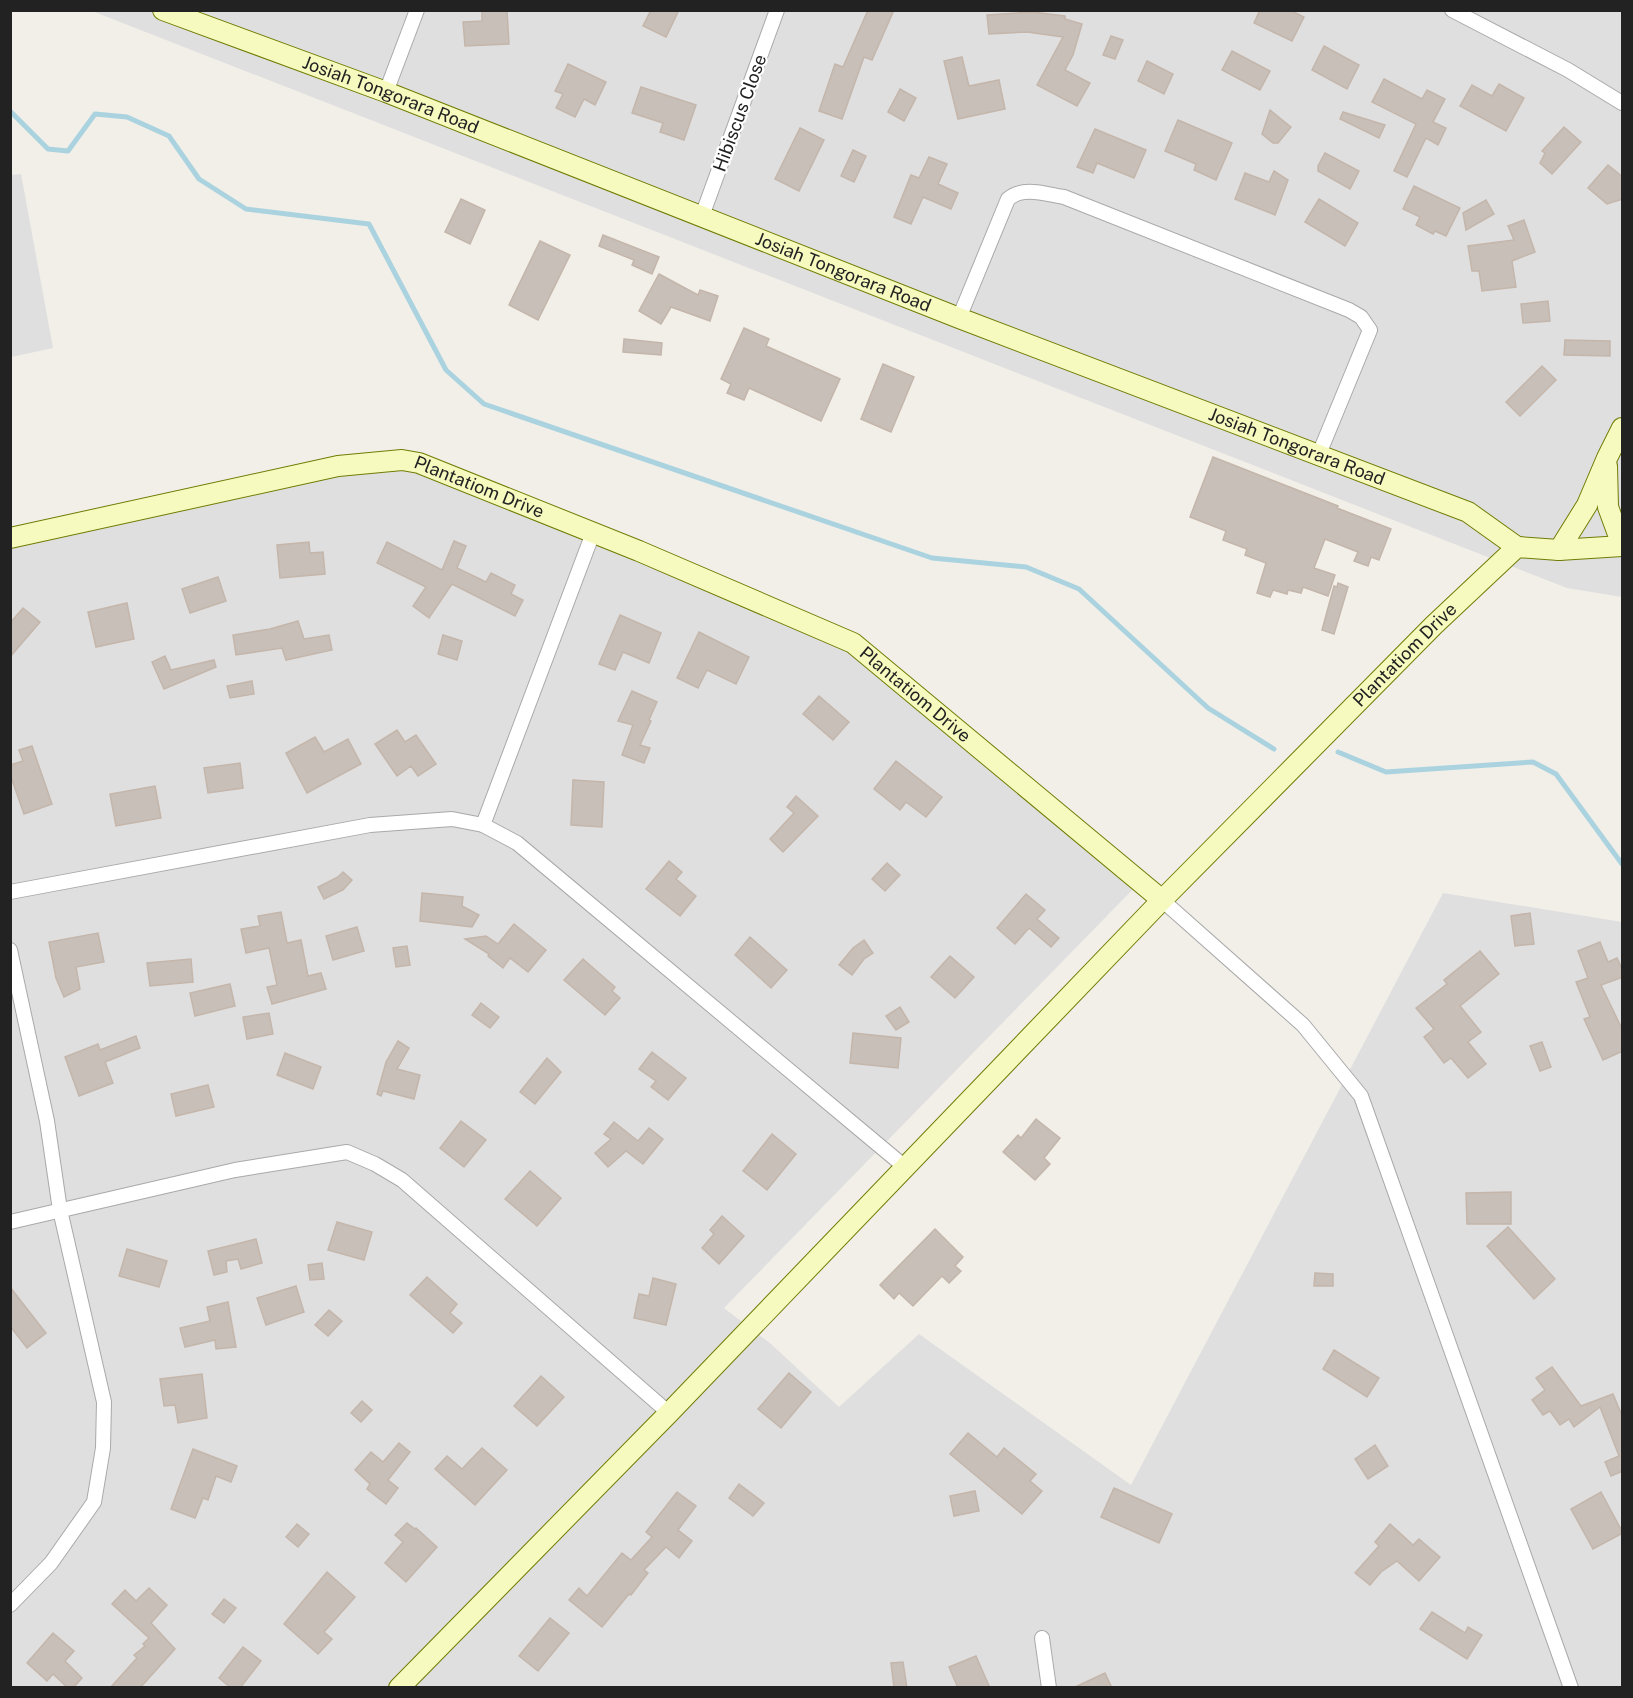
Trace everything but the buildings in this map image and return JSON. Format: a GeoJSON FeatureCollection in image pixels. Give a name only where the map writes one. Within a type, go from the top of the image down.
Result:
{"type":"FeatureCollection","features":[{"type":"Feature","properties":{"kind":"street","name":"Josiah Tongorara Road"},"geometry":{"type":"LineString","coordinates":[[164,10],[386,92],[959,318],[1468,512],[1517,547]]}},
{"type":"Feature","properties":{"kind":"street"},"geometry":{"type":"LineString","coordinates":[[386,92],[417,10]]}},
{"type":"Feature","properties":{"kind":"street","name":"Hibiscus Close"},"geometry":{"type":"LineString","coordinates":[[702,216],[777,10]]}},
{"type":"Feature","properties":{"kind":"street"},"geometry":{"type":"LineString","coordinates":[[1452,10],[1568,70],[1623,102]]}},
{"type":"Feature","properties":{"kind":"street"},"geometry":{"type":"LineString","coordinates":[[959,318],[1008,199],[1014,193],[1023,191],[1064,196],[1349,310],[1361,317],[1370,330],[1319,454]]}},
{"type":"Feature","properties":{"kind":"street"},"geometry":{"type":"LineString","coordinates":[[1559,550],[1587,505],[1606,458],[1623,429]]}},
{"type":"Feature","properties":{"kind":"street"},"geometry":{"type":"LineString","coordinates":[[1517,547],[1559,550],[1623,546],[1608,507],[1606,458]]}},
{"type":"Feature","properties":{"kind":"street","name":"Plantatiom Drive"},"geometry":{"type":"LineString","coordinates":[[10,538],[338,466],[402,460],[419,463],[593,533],[854,644],[1162,900],[1434,625],[1517,547]]}},
{"type":"Feature","properties":{"kind":"street"},"geometry":{"type":"LineString","coordinates":[[483,825],[593,533]]}},
{"type":"Feature","properties":{"kind":"street"},"geometry":{"type":"LineString","coordinates":[[10,892],[370,825],[452,819],[483,825],[517,843],[905,1167]]}},
{"type":"Feature","properties":{"kind":"street"},"geometry":{"type":"LineString","coordinates":[[399,1688],[669,1413],[1162,900],[1303,1025],[1361,1096],[1571,1688]]}},
{"type":"Feature","properties":{"kind":"street"},"geometry":{"type":"LineString","coordinates":[[10,950],[47,1121],[60,1210],[104,1402],[103,1448],[94,1502],[51,1563],[10,1605]]}},
{"type":"Feature","properties":{"kind":"street"},"geometry":{"type":"LineString","coordinates":[[10,1222],[235,1170],[347,1152],[375,1164],[402,1180],[669,1413]]}},
{"type":"Feature","properties":{"kind":"street"},"geometry":{"type":"LineString","coordinates":[[1042,1638],[1049,1688]]}},
{"type":"Feature","properties":{"kind":"shaded area"},"geometry":{"type":"Polygon","coordinates":[[[92,11],[1622,11],[1622,597],[1567,588],[92,11]]]}},
{"type":"Feature","properties":{"kind":"shaded area"},"geometry":{"type":"Polygon","coordinates":[[[21,174],[53,348],[11,357],[11,175],[21,174]]]}},
{"type":"Feature","properties":{"kind":"shaded area"},"geometry":{"type":"Polygon","coordinates":[[[404,460],[821,630],[1139,883],[724,1308],[771,1344],[839,1407],[919,1334],[1131,1485],[1443,893],[1622,922],[1622,1687],[11,1688],[11,539],[404,460]]]}},
{"type":"Feature","properties":{"kind":"waterway"},"geometry":{"type":"LineString","coordinates":[[10,111],[48,149],[68,151],[95,114],[127,117],[169,136],[199,179],[246,209],[369,224],[446,370],[484,404],[932,558],[1026,567],[1079,589],[1208,708],[1274,749]]}},
{"type":"Feature","properties":{"kind":"waterway"},"geometry":{"type":"LineString","coordinates":[[1338,752],[1386,772],[1533,762],[1556,774],[1622,864]]}}]}
